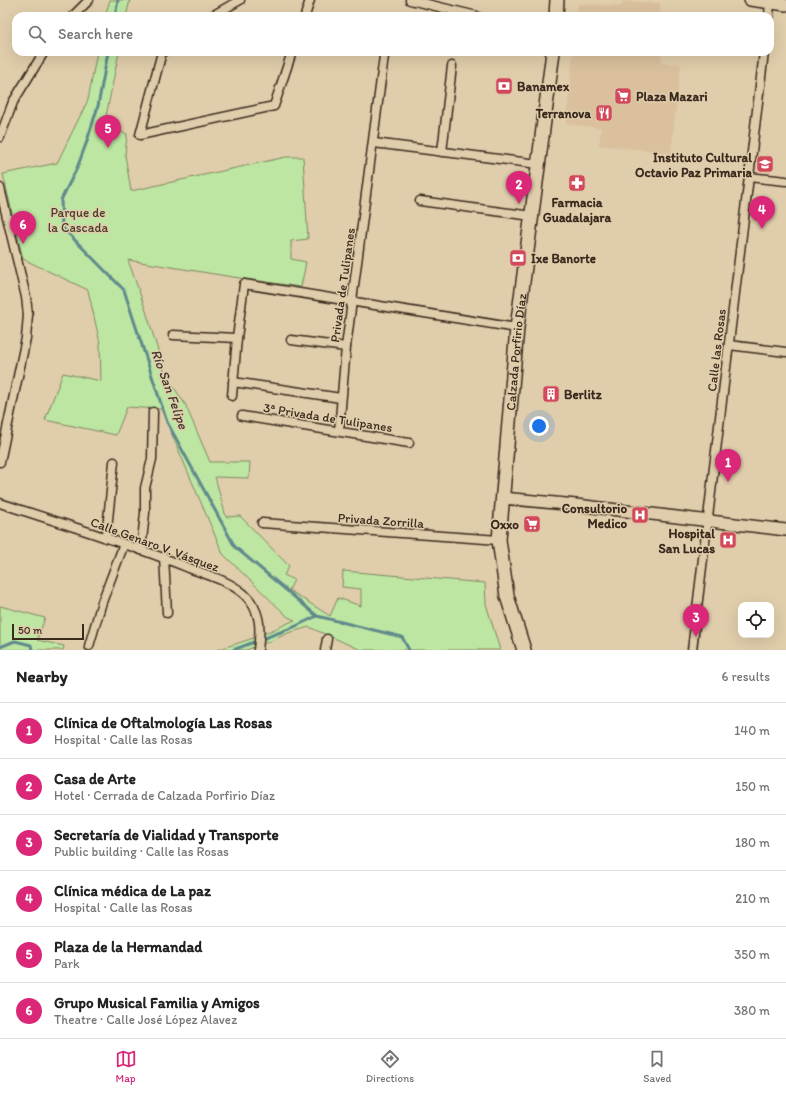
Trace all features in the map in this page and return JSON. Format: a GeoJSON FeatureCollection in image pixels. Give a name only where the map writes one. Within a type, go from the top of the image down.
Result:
{"type":"FeatureCollection","features":[{"type":"Feature","properties":{"kind":"main road"},"geometry":{"type":"LineString","coordinates":[[556,12],[557,0]]}},
{"type":"Feature","properties":{"kind":"main road","name":"Calzada Porfirio Díaz"},"geometry":{"type":"LineString","coordinates":[[524,650],[507,596],[499,540],[517,328],[552,56]]}},
{"type":"Feature","properties":{"kind":"street"},"geometry":{"type":"LineString","coordinates":[[78,12],[89,0]]}},
{"type":"Feature","properties":{"kind":"street"},"geometry":{"type":"LineString","coordinates":[[219,12],[240,0]]}},
{"type":"Feature","properties":{"kind":"street"},"geometry":{"type":"LineString","coordinates":[[306,12],[310,0]]}},
{"type":"Feature","properties":{"kind":"street"},"geometry":{"type":"LineString","coordinates":[[410,0],[460,12]]}},
{"type":"Feature","properties":{"kind":"street"},"geometry":{"type":"LineString","coordinates":[[750,0],[770,1],[786,5]]}},
{"type":"Feature","properties":{"kind":"street"},"geometry":{"type":"LineString","coordinates":[[769,12],[770,1]]}},
{"type":"Feature","properties":{"kind":"street"},"geometry":{"type":"LineString","coordinates":[[0,137],[13,102],[42,56]]}},
{"type":"Feature","properties":{"kind":"street"},"geometry":{"type":"LineString","coordinates":[[161,56],[140,135],[274,106],[291,56]]}},
{"type":"Feature","properties":{"kind":"street","name":"Privada de Tulipanes"},"geometry":{"type":"LineString","coordinates":[[338,431],[346,347],[374,143],[384,56]]}},
{"type":"Feature","properties":{"kind":"street","name":"Calle las Rosas"},"geometry":{"type":"LineString","coordinates":[[692,650],[764,56]]}},
{"type":"Feature","properties":{"kind":"street"},"geometry":{"type":"LineString","coordinates":[[442,152],[452,66]]}},
{"type":"Feature","properties":{"kind":"street"},"geometry":{"type":"LineString","coordinates":[[374,143],[538,164]]}},
{"type":"Feature","properties":{"kind":"street"},"geometry":{"type":"LineString","coordinates":[[749,177],[786,181]]}},
{"type":"Feature","properties":{"kind":"street"},"geometry":{"type":"LineString","coordinates":[[0,188],[3,215],[26,297],[27,324],[26,338],[0,462]]}},
{"type":"Feature","properties":{"kind":"street"},"geometry":{"type":"LineString","coordinates":[[420,201],[532,216]]}},
{"type":"Feature","properties":{"kind":"street"},"geometry":{"type":"LineString","coordinates":[[232,396],[237,338],[244,284],[517,328]]}},
{"type":"Feature","properties":{"kind":"street"},"geometry":{"type":"LineString","coordinates":[[173,335],[237,338]]}},
{"type":"Feature","properties":{"kind":"street"},"geometry":{"type":"LineString","coordinates":[[291,340],[346,347]]}},
{"type":"Feature","properties":{"kind":"street"},"geometry":{"type":"LineString","coordinates":[[729,345],[786,352]]}},
{"type":"Feature","properties":{"kind":"street"},"geometry":{"type":"LineString","coordinates":[[233,382],[341,398]]}},
{"type":"Feature","properties":{"kind":"street"},"geometry":{"type":"LineString","coordinates":[[141,550],[145,513],[145,488],[152,459],[153,412]]}},
{"type":"Feature","properties":{"kind":"street","name":"3ª Privada de Tulipanes"},"geometry":{"type":"LineString","coordinates":[[242,416],[409,442]]}},
{"type":"Feature","properties":{"kind":"street"},"geometry":{"type":"LineString","coordinates":[[106,538],[114,462]]}},
{"type":"Feature","properties":{"kind":"street"},"geometry":{"type":"LineString","coordinates":[[502,498],[576,505],[786,530]]}},
{"type":"Feature","properties":{"kind":"street","name":"Calle Genaro V. Vásquez"},"geometry":{"type":"LineString","coordinates":[[0,503],[164,557],[227,583],[244,594],[258,614],[260,631],[258,648]]}},
{"type":"Feature","properties":{"kind":"street","name":"Privada Zorrilla"},"geometry":{"type":"LineString","coordinates":[[262,523],[499,540]]}},
{"type":"Feature","properties":{"kind":"street"},"geometry":{"type":"LineString","coordinates":[[89,646],[102,602],[124,544]]}},
{"type":"Feature","properties":{"kind":"street"},"geometry":{"type":"LineString","coordinates":[[164,557],[166,613]]}},
{"type":"Feature","properties":{"kind":"street"},"geometry":{"type":"LineString","coordinates":[[325,650],[327,639]]}},
{"type":"Feature","properties":{"kind":"shaded area"},"geometry":{"type":"Polygon","coordinates":[[[623,1],[660,3],[660,12],[577,12],[578,4],[622,6],[623,1]]]}},
{"type":"Feature","properties":{"kind":"shaded area"},"geometry":{"type":"Polygon","coordinates":[[[573,56],[661,56],[662,63],[681,64],[671,153],[599,145],[601,128],[566,124],[573,56]]]}},
{"type":"Feature","properties":{"kind":"green space"},"geometry":{"type":"Polygon","coordinates":[[[110,0],[130,0],[127,12],[106,12],[110,0]]]}},
{"type":"Feature","properties":{"kind":"green space","name":"Parque de la Cascada"},"geometry":{"type":"Polygon","coordinates":[[[96,56],[118,56],[104,126],[127,134],[125,155],[131,191],[286,157],[303,157],[308,239],[291,241],[291,259],[306,262],[301,287],[128,260],[146,311],[165,374],[185,404],[210,462],[250,462],[249,478],[215,477],[226,517],[240,516],[289,566],[284,575],[294,580],[289,590],[330,616],[338,598],[361,606],[361,589],[342,587],[343,571],[485,583],[486,604],[500,650],[361,650],[309,627],[288,633],[246,650],[217,650],[257,637],[295,620],[288,617],[223,554],[161,409],[127,407],[116,435],[45,420],[63,373],[101,381],[100,343],[88,290],[23,259],[3,174],[57,163],[88,100],[96,56]]]}},
{"type":"Feature","properties":{"kind":"green space"},"geometry":{"type":"Polygon","coordinates":[[[0,606],[45,618],[37,640],[64,646],[63,650],[0,650],[0,606]]]}},
{"type":"Feature","properties":{"kind":"waterway","name":"Río San Felipe"},"geometry":{"type":"LineString","coordinates":[[116,12],[118,0]]}},
{"type":"Feature","properties":{"kind":"waterway","name":"Río San Felipe"},"geometry":{"type":"LineString","coordinates":[[107,56],[98,106],[86,144],[77,168],[61,200],[62,227],[124,290],[167,422],[235,547],[317,616],[402,637],[409,650]]}},
{"type":"Feature","properties":{"kind":"waterway"},"geometry":{"type":"LineString","coordinates":[[233,650],[294,627],[317,616]]}},
{"type":"Feature","properties":{"kind":"waterway"},"geometry":{"type":"LineString","coordinates":[[0,647],[15,641],[31,645],[32,650]]}},
{"type":"Feature","properties":{"kind":"place","name":"Banamex"},"geometry":{"type":"Point","coordinates":[504,86]}},
{"type":"Feature","properties":{"kind":"place","name":"Plaza Mazari"},"geometry":{"type":"Point","coordinates":[623,96]}},
{"type":"Feature","properties":{"kind":"place","name":"Terranova"},"geometry":{"type":"Point","coordinates":[604,113]}},
{"type":"Feature","properties":{"kind":"place","name":"Plaza de la Hermandad"},"geometry":{"type":"Point","coordinates":[108,148]}},
{"type":"Feature","properties":{"kind":"place","name":"Instituto Cultural Octavio Paz Primaria"},"geometry":{"type":"Point","coordinates":[765,164]}},
{"type":"Feature","properties":{"kind":"place","name":"Farmacia Guadalajara"},"geometry":{"type":"Point","coordinates":[577,183]}},
{"type":"Feature","properties":{"kind":"place","name":"Casa de Arte"},"geometry":{"type":"Point","coordinates":[519,204]}},
{"type":"Feature","properties":{"kind":"place","name":"Clínica médica de La paz"},"geometry":{"type":"Point","coordinates":[762,229]}},
{"type":"Feature","properties":{"kind":"place","name":"Grupo Musical Familia y Amigos"},"geometry":{"type":"Point","coordinates":[23,244]}},
{"type":"Feature","properties":{"kind":"place","name":"Ixe Banorte"},"geometry":{"type":"Point","coordinates":[518,258]}},
{"type":"Feature","properties":{"kind":"place","name":"Berlitz"},"geometry":{"type":"Point","coordinates":[551,394]}},
{"type":"Feature","properties":{"kind":"place","name":"Clínica de Oftalmología Las Rosas"},"geometry":{"type":"Point","coordinates":[728,482]}},
{"type":"Feature","properties":{"kind":"place","name":"Consultorio Medico"},"geometry":{"type":"Point","coordinates":[640,515]}},
{"type":"Feature","properties":{"kind":"place","name":"Oxxo"},"geometry":{"type":"Point","coordinates":[532,524]}},
{"type":"Feature","properties":{"kind":"place","name":"Hospital San Lucas"},"geometry":{"type":"Point","coordinates":[728,540]}},
{"type":"Feature","properties":{"kind":"place","name":"Secretaría de Vialidad y Transporte"},"geometry":{"type":"Point","coordinates":[696,637]}}]}
